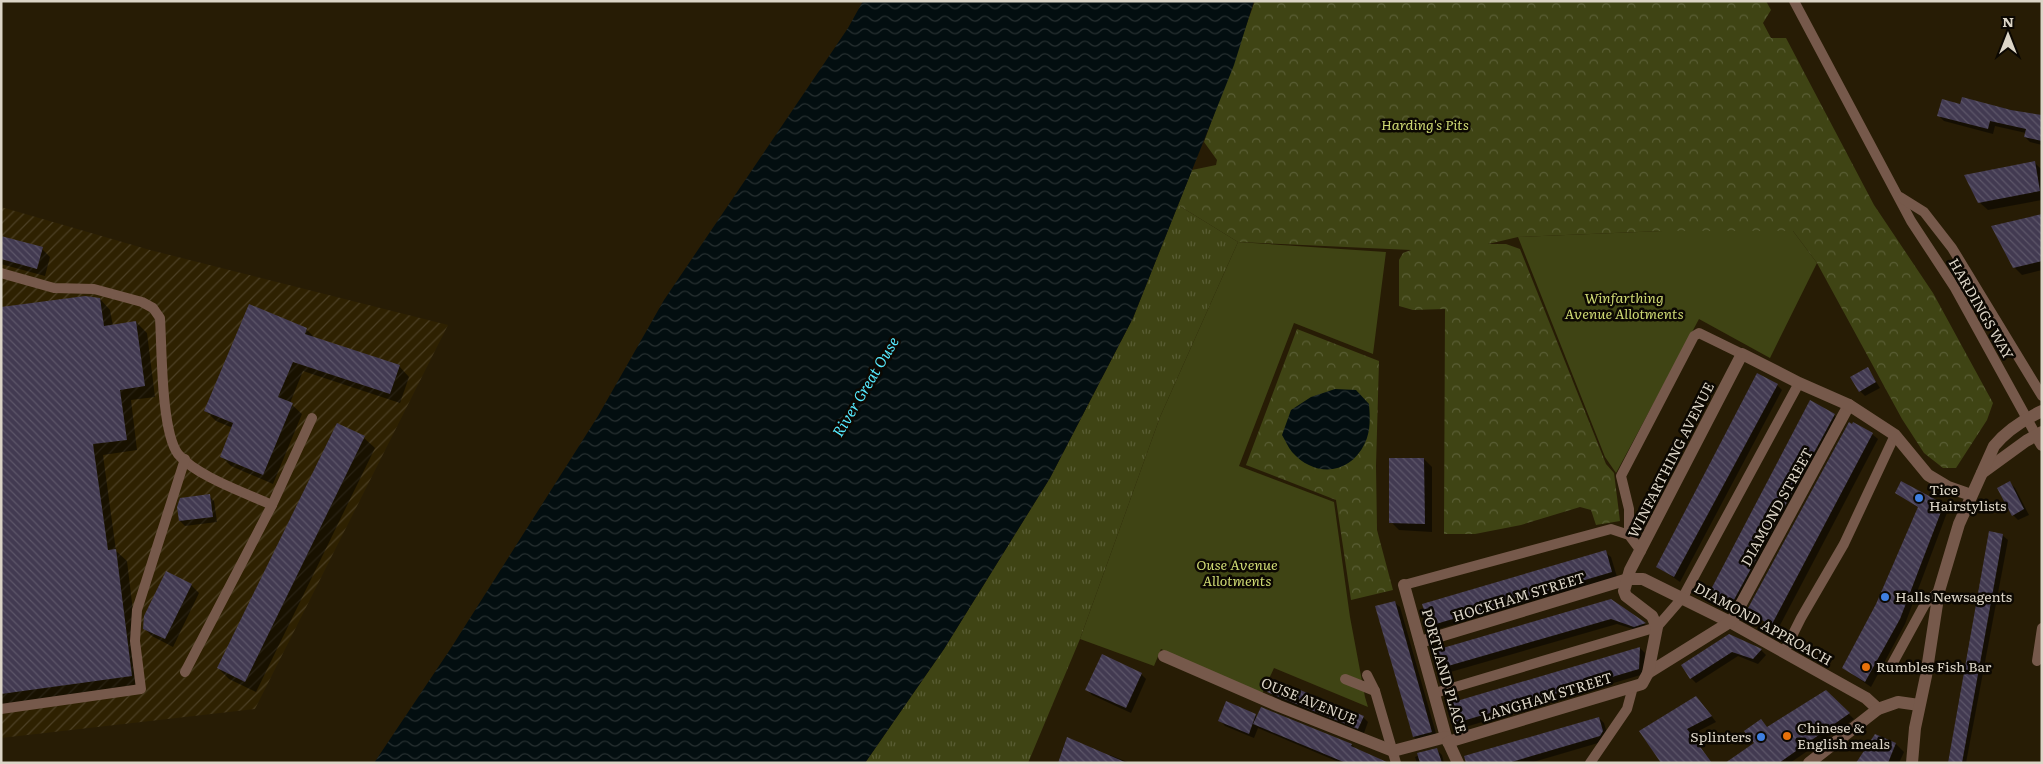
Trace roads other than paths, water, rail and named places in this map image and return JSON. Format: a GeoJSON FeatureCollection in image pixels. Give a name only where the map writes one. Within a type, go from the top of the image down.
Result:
{"type":"FeatureCollection","features":[{"type":"Feature","properties":{"kind":"street"},"geometry":{"type":"LineString","coordinates":[[1742,354],[1799,383],[1849,405],[1895,435],[1928,475],[1948,487],[1971,495]]}},
{"type":"Feature","properties":{"kind":"street","name":"WINFARTHING AVENUE"},"geometry":{"type":"LineString","coordinates":[[1628,579],[1630,570],[1742,354]]}},
{"type":"Feature","properties":{"kind":"street","name":"DIAMOND STREET"},"geometry":{"type":"LineString","coordinates":[[1730,622],[1849,405]]}},
{"type":"Feature","properties":{"kind":"street"},"geometry":{"type":"LineString","coordinates":[[1912,763],[1919,705],[1928,668],[1939,591],[1959,524],[1994,446],[2003,435],[2026,418],[2042,411]]}},
{"type":"Feature","properties":{"kind":"street"},"geometry":{"type":"LineString","coordinates":[[1982,473],[2040,438]]}},
{"type":"Feature","properties":{"kind":"street"},"geometry":{"type":"LineString","coordinates":[[1628,579],[1624,591],[1626,596],[1652,616],[1657,627],[1648,672]]}},
{"type":"Feature","properties":{"kind":"street","name":"DIAMOND APPROACH"},"geometry":{"type":"LineString","coordinates":[[1628,579],[1643,579],[1730,622],[1866,698],[1878,710]]}},
{"type":"Feature","properties":{"kind":"street","name":"HOCKHAM STREET"},"geometry":{"type":"LineString","coordinates":[[1420,642],[1628,579]]}},
{"type":"Feature","properties":{"kind":"street","name":"PORTLAND PLACE"},"geometry":{"type":"LineString","coordinates":[[1404,585],[1447,740],[1458,763]]}},
{"type":"Feature","properties":{"kind":"street","name":"LANGHAM STREET"},"geometry":{"type":"LineString","coordinates":[[1447,740],[1642,684],[1648,672],[1730,622]]}},
{"type":"Feature","properties":{"kind":"street","name":"OUSE AVENUE"},"geometry":{"type":"LineString","coordinates":[[1164,656],[1394,757]]}},
{"type":"Feature","properties":{"kind":"street"},"geometry":{"type":"LineString","coordinates":[[1809,763],[1878,710],[1898,702],[1919,705]]}},
{"type":"Feature","properties":{"kind":"street"},"geometry":{"type":"LineString","coordinates":[[1394,757],[1447,740]]}},
{"type":"Feature","properties":{"kind":"lane","name":"HARDINGS WAY"},"geometry":{"type":"LineString","coordinates":[[1794,1],[1911,220],[1955,288],[2026,418],[2040,438]]}},
{"type":"Feature","properties":{"kind":"lane","name":"HARDINGS WAY"},"geometry":{"type":"LineString","coordinates":[[1900,197],[1924,212],[1952,248],[2042,396]]}},
{"type":"Feature","properties":{"kind":"lane"},"geometry":{"type":"LineString","coordinates":[[1,273],[54,288],[94,289],[142,302],[153,308],[160,318],[164,393],[169,429],[178,453],[198,471],[272,505]]}},
{"type":"Feature","properties":{"kind":"lane"},"geometry":{"type":"LineString","coordinates":[[1629,536],[1629,509],[1621,476],[1694,336],[1699,333],[1742,354]]}},
{"type":"Feature","properties":{"kind":"lane"},"geometry":{"type":"LineString","coordinates":[[1434,693],[1657,627],[1683,598],[1799,383]]}},
{"type":"Feature","properties":{"kind":"lane"},"geometry":{"type":"LineString","coordinates":[[185,672],[272,505],[312,418]]}},
{"type":"Feature","properties":{"kind":"lane"},"geometry":{"type":"LineString","coordinates":[[1784,652],[1801,618],[1844,544],[1895,435]]}},
{"type":"Feature","properties":{"kind":"lane"},"geometry":{"type":"LineString","coordinates":[[1,709],[141,689],[135,641],[137,610],[185,459]]}},
{"type":"Feature","properties":{"kind":"lane"},"geometry":{"type":"LineString","coordinates":[[1404,585],[1611,529],[1629,536],[1641,551]]}},
{"type":"Feature","properties":{"kind":"lane"},"geometry":{"type":"LineString","coordinates":[[1890,668],[1925,604],[1939,591]]}},
{"type":"Feature","properties":{"kind":"lane"},"geometry":{"type":"LineString","coordinates":[[2037,661],[2042,628]]}},
{"type":"Feature","properties":{"kind":"lane"},"geometry":{"type":"LineString","coordinates":[[1367,675],[1376,691],[1394,757]]}},
{"type":"Feature","properties":{"kind":"lane"},"geometry":{"type":"LineString","coordinates":[[1345,680],[1376,691]]}},
{"type":"Feature","properties":{"kind":"lane"},"geometry":{"type":"LineString","coordinates":[[1590,763],[1627,709],[1633,687]]}},
{"type":"Feature","properties":{"kind":"water","name":"River Great Ouse"},"geometry":{"type":"Polygon","coordinates":[[[863,1],[1254,1],[1234,65],[1133,318],[1050,478],[944,649],[865,763],[374,763],[451,648],[598,416],[664,300],[848,28],[863,1]]]}},
{"type":"Feature","properties":{"kind":"water"},"geometry":{"type":"Polygon","coordinates":[[[1335,389],[1356,390],[1369,404],[1369,428],[1365,443],[1350,462],[1341,467],[1321,469],[1301,460],[1292,452],[1282,435],[1291,410],[1311,397],[1335,389]]]}},
{"type":"Feature","properties":{"kind":"place","name":"Tice Hairstylists"},"geometry":{"type":"Point","coordinates":[1919,498]}},
{"type":"Feature","properties":{"kind":"place","name":"Halls Newsagents"},"geometry":{"type":"Point","coordinates":[1885,597]}},
{"type":"Feature","properties":{"kind":"place","name":"Rumbles Fish Bar"},"geometry":{"type":"Point","coordinates":[1866,667]}},
{"type":"Feature","properties":{"kind":"place","name":"Chinese & English meals"},"geometry":{"type":"Point","coordinates":[1787,736]}},
{"type":"Feature","properties":{"kind":"place","name":"Splinters"},"geometry":{"type":"Point","coordinates":[1761,737]}},
{"type":"Feature","properties":{"kind":"park label","name":"Harding's Pits"},"geometry":{"type":"Point","coordinates":[1425,125]}},
{"type":"Feature","properties":{"kind":"park label","name":"Winfarthing Avenue Allotments"},"geometry":{"type":"Point","coordinates":[1624,306]}},
{"type":"Feature","properties":{"kind":"park label","name":"Ouse Avenue Allotments"},"geometry":{"type":"Point","coordinates":[1237,574]}}]}
